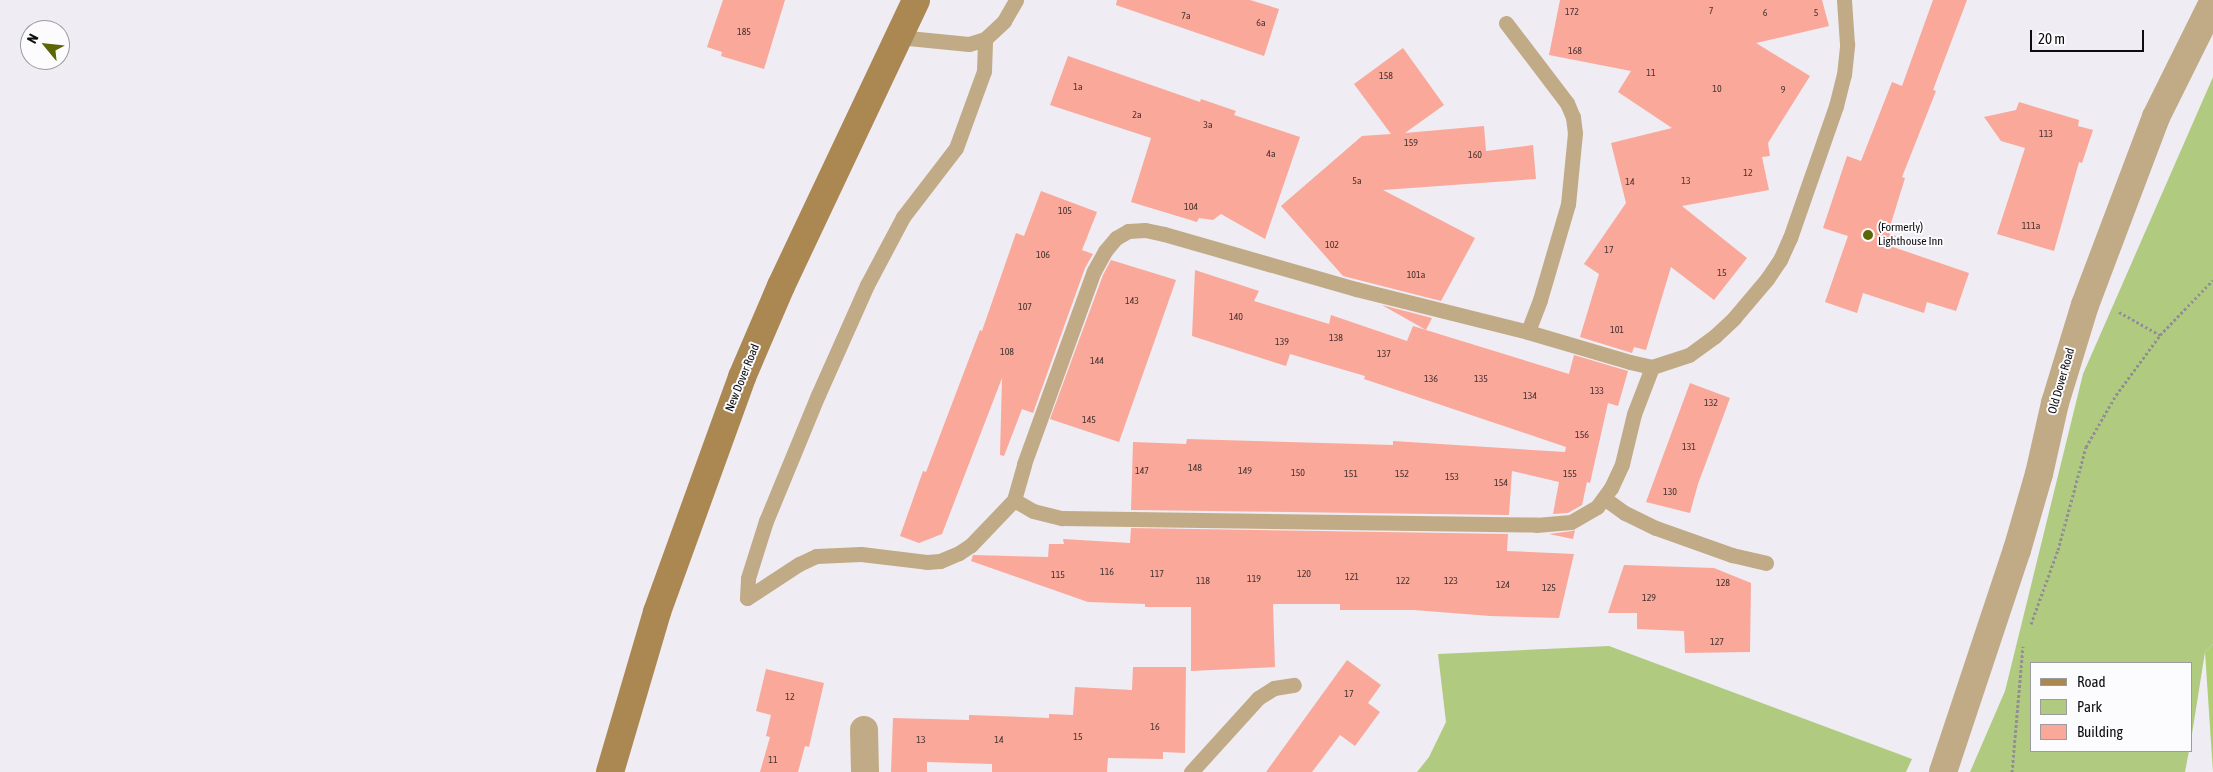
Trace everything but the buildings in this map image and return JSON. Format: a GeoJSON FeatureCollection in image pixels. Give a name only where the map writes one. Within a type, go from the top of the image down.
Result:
{"type":"FeatureCollection","features":[{"type":"Feature","properties":{"kind":"main road","name":"New Dover Road"},"geometry":{"type":"LineString","coordinates":[[610,772],[657,612],[742,377],[781,286],[916,0]]}},
{"type":"Feature","properties":{"kind":"street","name":"Old Dover Road"},"geometry":{"type":"LineString","coordinates":[[1943,772],[2017,550],[2039,474],[2055,403],[2084,305],[2156,117],[2213,2]]}},
{"type":"Feature","properties":{"kind":"street"},"geometry":{"type":"LineString","coordinates":[[864,730],[865,772]]}},
{"type":"Feature","properties":{"kind":"lane"},"geometry":{"type":"LineString","coordinates":[[898,37],[969,44],[985,39],[1004,21],[1016,0]]}},
{"type":"Feature","properties":{"kind":"lane"},"geometry":{"type":"LineString","coordinates":[[985,39],[984,71],[956,148],[903,217],[867,284],[818,395],[766,521],[748,578],[747,598],[799,564],[816,556],[861,554],[927,562],[949,558],[971,545],[1014,500],[1024,464],[1094,271],[1104,251],[1116,238],[1128,231],[1145,230],[1164,234],[1356,289],[1528,332],[1652,367],[1689,355],[1715,336],[1734,318],[1780,260],[1793,230],[1836,106],[1844,75],[1847,44],[1844,0]]}},
{"type":"Feature","properties":{"kind":"lane"},"geometry":{"type":"LineString","coordinates":[[1506,23],[1566,103],[1573,117],[1575,133],[1568,204],[1540,300],[1528,332]]}},
{"type":"Feature","properties":{"kind":"lane"},"geometry":{"type":"LineString","coordinates":[[1014,500],[1033,512],[1062,518],[1536,525],[1571,522],[1586,515],[1604,498],[1622,464],[1634,414],[1652,367]]}},
{"type":"Feature","properties":{"kind":"lane"},"geometry":{"type":"LineString","coordinates":[[1604,498],[1625,513],[1656,528],[1716,550],[1766,563]]}},
{"type":"Feature","properties":{"kind":"lane"},"geometry":{"type":"LineString","coordinates":[[1191,772],[1258,698],[1274,688],[1294,685]]}},
{"type":"Feature","properties":{"kind":"path"},"geometry":{"type":"LineString","coordinates":[[2029,628],[2058,550],[2086,447],[2116,395],[2160,335],[2213,280]]}},
{"type":"Feature","properties":{"kind":"path"},"geometry":{"type":"LineString","coordinates":[[2084,305],[2108,306],[2160,335]]}},
{"type":"Feature","properties":{"kind":"path"},"geometry":{"type":"LineString","coordinates":[[2012,772],[2023,645],[2026,636]]}},
{"type":"Feature","properties":{"kind":"green space"},"geometry":{"type":"Polygon","coordinates":[[[2213,77],[2213,644],[2205,652],[2193,728],[2193,662],[2030,662],[2030,752],[2189,752],[2185,772],[1970,772],[2005,691],[2083,374],[2213,77]]]}},
{"type":"Feature","properties":{"kind":"green space"},"geometry":{"type":"Polygon","coordinates":[[[2213,644],[2213,772],[2205,652],[2213,644]]]}},
{"type":"Feature","properties":{"kind":"green space"},"geometry":{"type":"Polygon","coordinates":[[[1609,646],[1912,759],[1906,772],[1417,772],[1429,757],[1446,722],[1438,654],[1609,646]]]}},
{"type":"Feature","properties":{"kind":"place","name":"(Formerly) Lighthouse Inn"},"geometry":{"type":"Point","coordinates":[1868,235]}}]}
